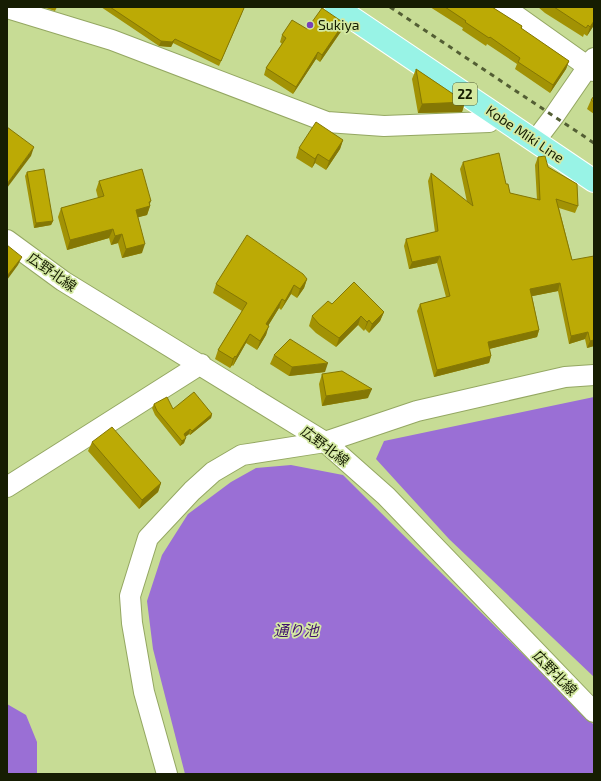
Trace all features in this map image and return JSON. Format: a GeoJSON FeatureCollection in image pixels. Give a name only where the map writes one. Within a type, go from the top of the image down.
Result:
{"type":"FeatureCollection","features":[{"type":"Feature","properties":{"kind":"main road","name":"Kobe Miki Line"},"geometry":{"type":"LineString","coordinates":[[336,7],[594,181]]}},
{"type":"Feature","properties":{"kind":"street"},"geometry":{"type":"LineString","coordinates":[[504,7],[592,65],[535,141]]}},
{"type":"Feature","properties":{"kind":"street"},"geometry":{"type":"LineString","coordinates":[[7,8],[112,40],[327,122],[384,126],[489,122],[495,114]]}},
{"type":"Feature","properties":{"kind":"street","name":"広野北線"},"geometry":{"type":"LineString","coordinates":[[7,240],[63,281],[201,364],[325,442],[386,496],[594,712]]}},
{"type":"Feature","properties":{"kind":"street"},"geometry":{"type":"LineString","coordinates":[[7,487],[201,364]]}},
{"type":"Feature","properties":{"kind":"street"},"geometry":{"type":"LineString","coordinates":[[167,774],[144,692],[132,623],[130,596],[148,538],[178,504],[213,472],[242,455],[325,442],[417,411],[564,377],[594,375]]}},
{"type":"Feature","properties":{"kind":"water"},"geometry":{"type":"Polygon","coordinates":[[[594,397],[594,677],[449,539],[376,459],[384,441],[594,397]]]}},
{"type":"Feature","properties":{"kind":"water","name":"通り池"},"geometry":{"type":"Polygon","coordinates":[[[291,465],[343,475],[594,725],[594,774],[185,774],[153,649],[147,601],[162,555],[188,514],[231,482],[256,468],[291,465]]]}},
{"type":"Feature","properties":{"kind":"water"},"geometry":{"type":"Polygon","coordinates":[[[7,704],[26,715],[37,742],[37,774],[7,774],[7,704]]]}},
{"type":"Feature","properties":{"kind":"building"},"geometry":{"type":"Polygon","coordinates":[[[110,7],[244,8],[221,61],[175,39],[172,42],[161,41],[110,7]]]}},
{"type":"Feature","properties":{"kind":"building"},"geometry":{"type":"Polygon","coordinates":[[[445,7],[492,7],[522,26],[521,28],[569,61],[553,85],[518,62],[520,58],[445,7]]]}},
{"type":"Feature","properties":{"kind":"building"},"geometry":{"type":"Polygon","coordinates":[[[554,7],[594,7],[594,21],[590,27],[588,25],[586,28],[554,7]]]}},
{"type":"Feature","properties":{"kind":"building"},"geometry":{"type":"Polygon","coordinates":[[[322,8],[344,23],[322,55],[318,52],[296,87],[266,68],[286,38],[282,35],[292,20],[307,29],[322,8]]]}},
{"type":"Feature","properties":{"kind":"building"},"geometry":{"type":"Polygon","coordinates":[[[416,69],[465,102],[422,104],[416,69]]]}},
{"type":"Feature","properties":{"kind":"building"},"geometry":{"type":"Polygon","coordinates":[[[316,122],[343,140],[329,161],[318,154],[315,159],[299,148],[316,122]]]}},
{"type":"Feature","properties":{"kind":"building"},"geometry":{"type":"Polygon","coordinates":[[[7,127],[34,147],[7,184],[7,127]]]}},
{"type":"Feature","properties":{"kind":"building"},"geometry":{"type":"Polygon","coordinates":[[[499,153],[506,184],[508,184],[510,193],[540,200],[538,157],[545,156],[548,167],[577,184],[578,206],[556,199],[572,260],[594,256],[594,340],[590,341],[588,332],[571,336],[560,283],[530,289],[539,330],[488,342],[491,356],[437,370],[420,304],[450,296],[440,256],[412,262],[406,239],[438,231],[431,173],[473,206],[463,162],[499,153]]]}},
{"type":"Feature","properties":{"kind":"building"},"geometry":{"type":"Polygon","coordinates":[[[44,169],[53,221],[36,223],[27,172],[44,169]]]}},
{"type":"Feature","properties":{"kind":"building"},"geometry":{"type":"Polygon","coordinates":[[[142,169],[151,201],[149,202],[150,206],[136,210],[145,244],[126,249],[122,234],[115,236],[113,229],[70,240],[61,208],[104,196],[99,181],[142,169]]]}},
{"type":"Feature","properties":{"kind":"building"},"geometry":{"type":"Polygon","coordinates":[[[247,235],[303,274],[307,279],[300,289],[294,285],[285,301],[282,299],[266,324],[269,326],[260,341],[250,334],[236,357],[235,356],[233,359],[218,350],[247,303],[216,284],[247,235]]]}},
{"type":"Feature","properties":{"kind":"building"},"geometry":{"type":"Polygon","coordinates":[[[7,245],[22,257],[7,276],[7,245]]]}},
{"type":"Feature","properties":{"kind":"building"},"geometry":{"type":"Polygon","coordinates":[[[354,282],[384,312],[372,324],[369,320],[367,322],[361,316],[339,338],[319,324],[312,316],[328,301],[332,304],[354,282]]]}},
{"type":"Feature","properties":{"kind":"building"},"geometry":{"type":"Polygon","coordinates":[[[290,339],[328,363],[292,367],[274,355],[290,339]]]}},
{"type":"Feature","properties":{"kind":"building"},"geometry":{"type":"Polygon","coordinates":[[[342,371],[372,389],[326,396],[322,374],[342,371]]]}},
{"type":"Feature","properties":{"kind":"building"},"geometry":{"type":"Polygon","coordinates":[[[194,392],[212,414],[192,431],[190,429],[184,434],[186,438],[182,441],[157,411],[154,404],[167,397],[173,409],[194,392]]]}},
{"type":"Feature","properties":{"kind":"building"},"geometry":{"type":"Polygon","coordinates":[[[112,427],[161,483],[142,500],[92,442],[112,427]]]}},
{"type":"Feature","properties":{"kind":"railway"},"geometry":{"type":"LineString","coordinates":[[390,7],[594,143]]}},
{"type":"Feature","properties":{"kind":"place","name":"Sukiya"},"geometry":{"type":"Point","coordinates":[310,25]}}]}
